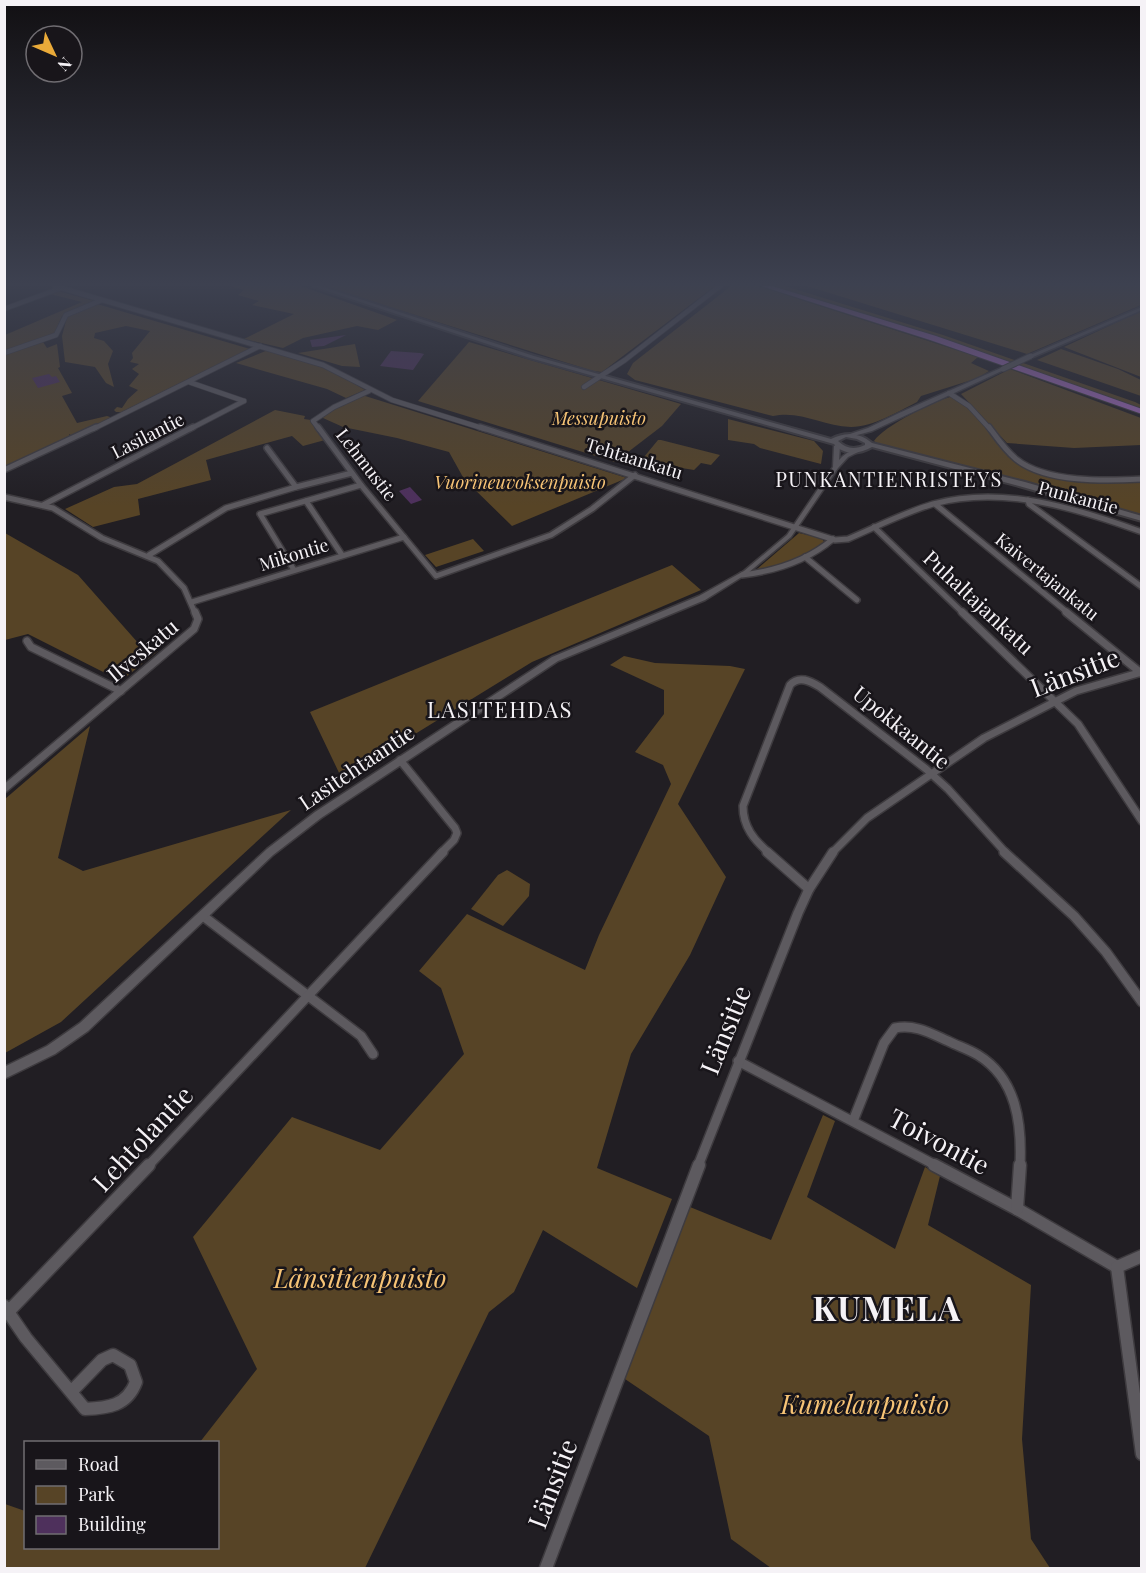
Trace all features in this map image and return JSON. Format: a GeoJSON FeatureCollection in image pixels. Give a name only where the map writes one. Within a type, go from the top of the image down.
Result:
{"type":"FeatureCollection","features":[{"type":"Feature","properties":{"kind":"highway"},"geometry":{"type":"LineString","coordinates":[[993,359],[1142,412]]}},
{"type":"Feature","properties":{"kind":"highway"},"geometry":{"type":"LineString","coordinates":[[1019,359],[1040,366]]}},
{"type":"Feature","properties":{"kind":"main road"},"geometry":{"type":"LineString","coordinates":[[543,359],[800,431],[857,451],[919,458]]}},
{"type":"Feature","properties":{"kind":"main road"},"geometry":{"type":"LineString","coordinates":[[800,431],[850,435],[868,443],[919,458],[1022,484],[1142,519]]}},
{"type":"Feature","properties":{"kind":"main road"},"geometry":{"type":"LineString","coordinates":[[836,444],[836,438],[841,436]]}},
{"type":"Feature","properties":{"kind":"main road"},"geometry":{"type":"LineString","coordinates":[[857,451],[866,449],[868,443]]}},
{"type":"Feature","properties":{"kind":"street"},"geometry":{"type":"LineString","coordinates":[[4,470],[234,359]]}},
{"type":"Feature","properties":{"kind":"street","name":"Tehtaankatu"},"geometry":{"type":"LineString","coordinates":[[303,359],[330,368],[369,391],[420,409],[635,475],[795,528]]}},
{"type":"Feature","properties":{"kind":"street"},"geometry":{"type":"LineString","coordinates":[[584,387],[624,359]]}},
{"type":"Feature","properties":{"kind":"street"},"geometry":{"type":"LineString","coordinates":[[850,435],[863,434],[892,418],[1023,359]]}},
{"type":"Feature","properties":{"kind":"street","name":"Lasilantie"},"geometry":{"type":"LineString","coordinates":[[44,505],[244,401],[189,382]]}},
{"type":"Feature","properties":{"kind":"street","name":"Lehmustie"},"geometry":{"type":"LineString","coordinates":[[369,391],[334,407],[313,421],[361,485],[436,576],[520,547],[570,525],[635,475]]}},
{"type":"Feature","properties":{"kind":"street"},"geometry":{"type":"LineString","coordinates":[[949,393],[964,400],[1016,459],[1028,466],[1049,472],[1100,480],[1142,479]]}},
{"type":"Feature","properties":{"kind":"street"},"geometry":{"type":"LineString","coordinates":[[868,443],[873,429]]}},
{"type":"Feature","properties":{"kind":"street"},"geometry":{"type":"LineString","coordinates":[[836,444],[836,467]]}},
{"type":"Feature","properties":{"kind":"street"},"geometry":{"type":"LineString","coordinates":[[267,448],[296,487]]}},
{"type":"Feature","properties":{"kind":"street","name":"Lasitehtaantie"},"geometry":{"type":"LineString","coordinates":[[4,1073],[51,1050],[84,1027],[290,835],[400,760],[555,659],[702,598],[742,575],[776,548],[795,528],[836,467],[846,456],[857,451]]}},
{"type":"Feature","properties":{"kind":"street"},"geometry":{"type":"LineString","coordinates":[[149,555],[226,508],[352,473]]}},
{"type":"Feature","properties":{"kind":"street"},"geometry":{"type":"LineString","coordinates":[[294,570],[260,514],[361,485]]}},
{"type":"Feature","properties":{"kind":"street","name":"Ilveskatu"},"geometry":{"type":"LineString","coordinates":[[4,497],[44,505],[102,538],[149,555],[175,576],[192,602],[198,619],[194,629],[4,789]]}},
{"type":"Feature","properties":{"kind":"street","name":"Punkantie"},"geometry":{"type":"LineString","coordinates":[[795,528],[832,539],[848,539],[935,504],[983,497],[1028,500],[1086,512],[1142,532]]}},
{"type":"Feature","properties":{"kind":"street"},"geometry":{"type":"LineString","coordinates":[[1028,500],[1029,504],[1142,587]]}},
{"type":"Feature","properties":{"kind":"street"},"geometry":{"type":"LineString","coordinates":[[306,501],[342,555]]}},
{"type":"Feature","properties":{"kind":"street","name":"Kaivertajankatu"},"geometry":{"type":"LineString","coordinates":[[935,504],[1141,672]]}},
{"type":"Feature","properties":{"kind":"street","name":"Puhaltajankatu"},"geometry":{"type":"LineString","coordinates":[[874,527],[1057,702],[1083,732],[1142,821]]}},
{"type":"Feature","properties":{"kind":"street","name":"Mikontie"},"geometry":{"type":"LineString","coordinates":[[192,602],[404,537]]}},
{"type":"Feature","properties":{"kind":"street","name":"Punkantie"},"geometry":{"type":"LineString","coordinates":[[742,575],[766,573],[805,557],[832,539]]}},
{"type":"Feature","properties":{"kind":"street"},"geometry":{"type":"LineString","coordinates":[[805,557],[857,600]]}},
{"type":"Feature","properties":{"kind":"street"},"geometry":{"type":"LineString","coordinates":[[27,641],[30,647],[121,691]]}},
{"type":"Feature","properties":{"kind":"street","name":"Länsitie"},"geometry":{"type":"LineString","coordinates":[[546,1569],[738,1060],[809,888],[828,859],[852,831],[932,774],[1004,727],[1076,691],[1141,672]]}},
{"type":"Feature","properties":{"kind":"street","name":"Upokkaantie"},"geometry":{"type":"LineString","coordinates":[[809,888],[755,841],[743,820],[743,806],[792,682],[804,679],[815,684],[932,774],[999,847],[1074,916],[1107,952],[1142,1002]]}},
{"type":"Feature","properties":{"kind":"street","name":"Lehtolantie"},"geometry":{"type":"LineString","coordinates":[[71,1392],[102,1360],[113,1355],[130,1365],[136,1382],[128,1400],[112,1408],[84,1409],[26,1338],[7,1309],[74,1245],[456,836],[455,828],[400,760]]}},
{"type":"Feature","properties":{"kind":"street"},"geometry":{"type":"LineString","coordinates":[[203,916],[361,1036],[373,1053]]}},
{"type":"Feature","properties":{"kind":"street"},"geometry":{"type":"LineString","coordinates":[[853,1121],[884,1043],[896,1028],[914,1026],[980,1056],[1002,1075],[1019,1115],[1023,1142],[1017,1209]]}},
{"type":"Feature","properties":{"kind":"street","name":"Toivontie"},"geometry":{"type":"LineString","coordinates":[[738,1060],[1017,1209],[1117,1267]]}},
{"type":"Feature","properties":{"kind":"street"},"geometry":{"type":"LineString","coordinates":[[1142,1256],[1117,1267],[1142,1454]]}},
{"type":"Feature","properties":{"kind":"green space"},"geometry":{"type":"Polygon","coordinates":[[[5,359],[59,359],[60,367],[58,368],[72,393],[62,396],[77,423],[107,416],[113,418],[72,436],[69,434],[70,438],[5,468],[5,359]]]}},
{"type":"Feature","properties":{"kind":"green space"},"geometry":{"type":"Polygon","coordinates":[[[65,359],[110,359],[108,364],[114,387],[106,383],[95,367],[65,362],[65,359]]]}},
{"type":"Feature","properties":{"kind":"green space"},"geometry":{"type":"Polygon","coordinates":[[[132,359],[229,359],[123,412],[116,412],[114,410],[117,407],[122,408],[138,390],[129,386],[139,374],[132,369],[139,364],[130,362],[132,359]]]}},
{"type":"Feature","properties":{"kind":"green space"},"geometry":{"type":"Polygon","coordinates":[[[245,359],[299,359],[328,368],[365,390],[346,398],[327,389],[236,363],[245,359]]]}},
{"type":"Feature","properties":{"kind":"green space"},"geometry":{"type":"Polygon","coordinates":[[[320,359],[358,359],[360,367],[342,366],[320,359]]]}},
{"type":"Feature","properties":{"kind":"green space","name":"Messupuisto"},"geometry":{"type":"Polygon","coordinates":[[[454,359],[529,359],[681,404],[662,426],[615,462],[418,401],[454,359]]]}},
{"type":"Feature","properties":{"kind":"green space"},"geometry":{"type":"Polygon","coordinates":[[[556,359],[619,359],[602,372],[556,359]]]}},
{"type":"Feature","properties":{"kind":"green space"},"geometry":{"type":"Polygon","coordinates":[[[638,359],[975,359],[971,363],[989,371],[978,378],[921,396],[917,402],[876,422],[851,427],[793,415],[773,416],[635,380],[627,374],[638,359]]]}},
{"type":"Feature","properties":{"kind":"green space"},"geometry":{"type":"Polygon","coordinates":[[[1003,359],[1013,359],[1135,402],[1141,405],[1141,409],[1003,359]]]}},
{"type":"Feature","properties":{"kind":"green space"},"geometry":{"type":"Polygon","coordinates":[[[1091,359],[1141,380],[1141,396],[1037,360],[1091,359]]]}},
{"type":"Feature","properties":{"kind":"green space"},"geometry":{"type":"Polygon","coordinates":[[[1096,359],[1141,359],[1141,377],[1096,359]]]}},
{"type":"Feature","properties":{"kind":"green space"},"geometry":{"type":"Polygon","coordinates":[[[1010,369],[1141,418],[1141,445],[1074,448],[1007,443],[961,394],[1010,369]]]}},
{"type":"Feature","properties":{"kind":"green space","name":"Vuorineuvoksenpuisto"},"geometry":{"type":"Polygon","coordinates":[[[362,395],[627,478],[512,526],[464,479],[449,452],[343,427],[323,418],[322,416],[362,395]]]}},
{"type":"Feature","properties":{"kind":"green space"},"geometry":{"type":"Polygon","coordinates":[[[953,396],[962,400],[1000,442],[1032,469],[1106,481],[1141,481],[1141,516],[1044,487],[880,446],[874,441],[888,428],[910,415],[953,396]]]}},
{"type":"Feature","properties":{"kind":"green space"},"geometry":{"type":"Polygon","coordinates":[[[275,410],[305,416],[304,419],[311,420],[325,440],[303,446],[292,436],[206,460],[211,480],[138,499],[140,515],[93,527],[65,509],[114,487],[137,484],[275,410]]]}},
{"type":"Feature","properties":{"kind":"green space"},"geometry":{"type":"Polygon","coordinates":[[[728,419],[814,441],[823,451],[821,464],[760,448],[754,444],[728,440],[728,419]]]}},
{"type":"Feature","properties":{"kind":"green space"},"geometry":{"type":"Polygon","coordinates":[[[658,440],[720,455],[711,465],[701,463],[694,470],[663,465],[663,463],[644,457],[658,440]]]}},
{"type":"Feature","properties":{"kind":"green space"},"geometry":{"type":"Polygon","coordinates":[[[5,533],[78,575],[139,644],[158,651],[121,681],[28,634],[5,640],[5,533]]]}},
{"type":"Feature","properties":{"kind":"green space"},"geometry":{"type":"Polygon","coordinates":[[[799,533],[822,538],[823,545],[796,559],[758,572],[756,570],[799,533]]]}},
{"type":"Feature","properties":{"kind":"green space"},"geometry":{"type":"Polygon","coordinates":[[[473,539],[484,551],[436,567],[425,555],[473,539]]]}},
{"type":"Feature","properties":{"kind":"green space"},"geometry":{"type":"Polygon","coordinates":[[[672,565],[701,590],[532,662],[342,779],[310,712],[672,565]]]}},
{"type":"Feature","properties":{"kind":"green space","name":"Länsitienpuisto"},"geometry":{"type":"Polygon","coordinates":[[[624,656],[655,663],[730,666],[745,669],[678,804],[726,877],[690,955],[631,1054],[597,1168],[672,1199],[637,1288],[543,1230],[514,1292],[489,1312],[365,1568],[5,1568],[5,1504],[24,1511],[24,1549],[219,1549],[219,1441],[201,1441],[257,1369],[193,1237],[292,1117],[380,1150],[464,1054],[441,988],[419,971],[467,914],[585,970],[599,935],[671,784],[663,765],[635,752],[664,714],[664,690],[610,665],[624,656]]]}},
{"type":"Feature","properties":{"kind":"green space"},"geometry":{"type":"Polygon","coordinates":[[[90,726],[58,858],[83,871],[291,810],[61,1022],[5,1053],[5,799],[90,726]]]}},
{"type":"Feature","properties":{"kind":"green space"},"geometry":{"type":"Polygon","coordinates":[[[507,870],[530,884],[529,896],[503,926],[471,909],[498,875],[507,870]]]}},
{"type":"Feature","properties":{"kind":"green space","name":"Kumelanpuisto"},"geometry":{"type":"Polygon","coordinates":[[[823,1115],[835,1121],[807,1197],[895,1249],[925,1167],[940,1176],[928,1225],[1031,1285],[1022,1439],[1031,1539],[1050,1568],[771,1568],[731,1539],[709,1436],[625,1379],[690,1207],[771,1240],[823,1115]]]}},
{"type":"Feature","properties":{"kind":"building"},"geometry":{"type":"Polygon","coordinates":[[[385,359],[420,359],[413,370],[380,366],[385,359]]]}},
{"type":"Feature","properties":{"kind":"building"},"geometry":{"type":"Polygon","coordinates":[[[49,374],[52,377],[56,376],[60,382],[38,388],[32,378],[49,374]]]}},
{"type":"Feature","properties":{"kind":"building"},"geometry":{"type":"Polygon","coordinates":[[[410,487],[422,500],[411,504],[399,491],[410,487]]]}},
{"type":"Feature","properties":{"kind":"district","name":"PUNKANTIENRISTEYS"},"geometry":{"type":"Point","coordinates":[889,480]}},
{"type":"Feature","properties":{"kind":"district","name":"LASITEHDAS"},"geometry":{"type":"Point","coordinates":[500,710]}},
{"type":"Feature","properties":{"kind":"district","name":"KUMELA"},"geometry":{"type":"Point","coordinates":[887,1309]}}]}
